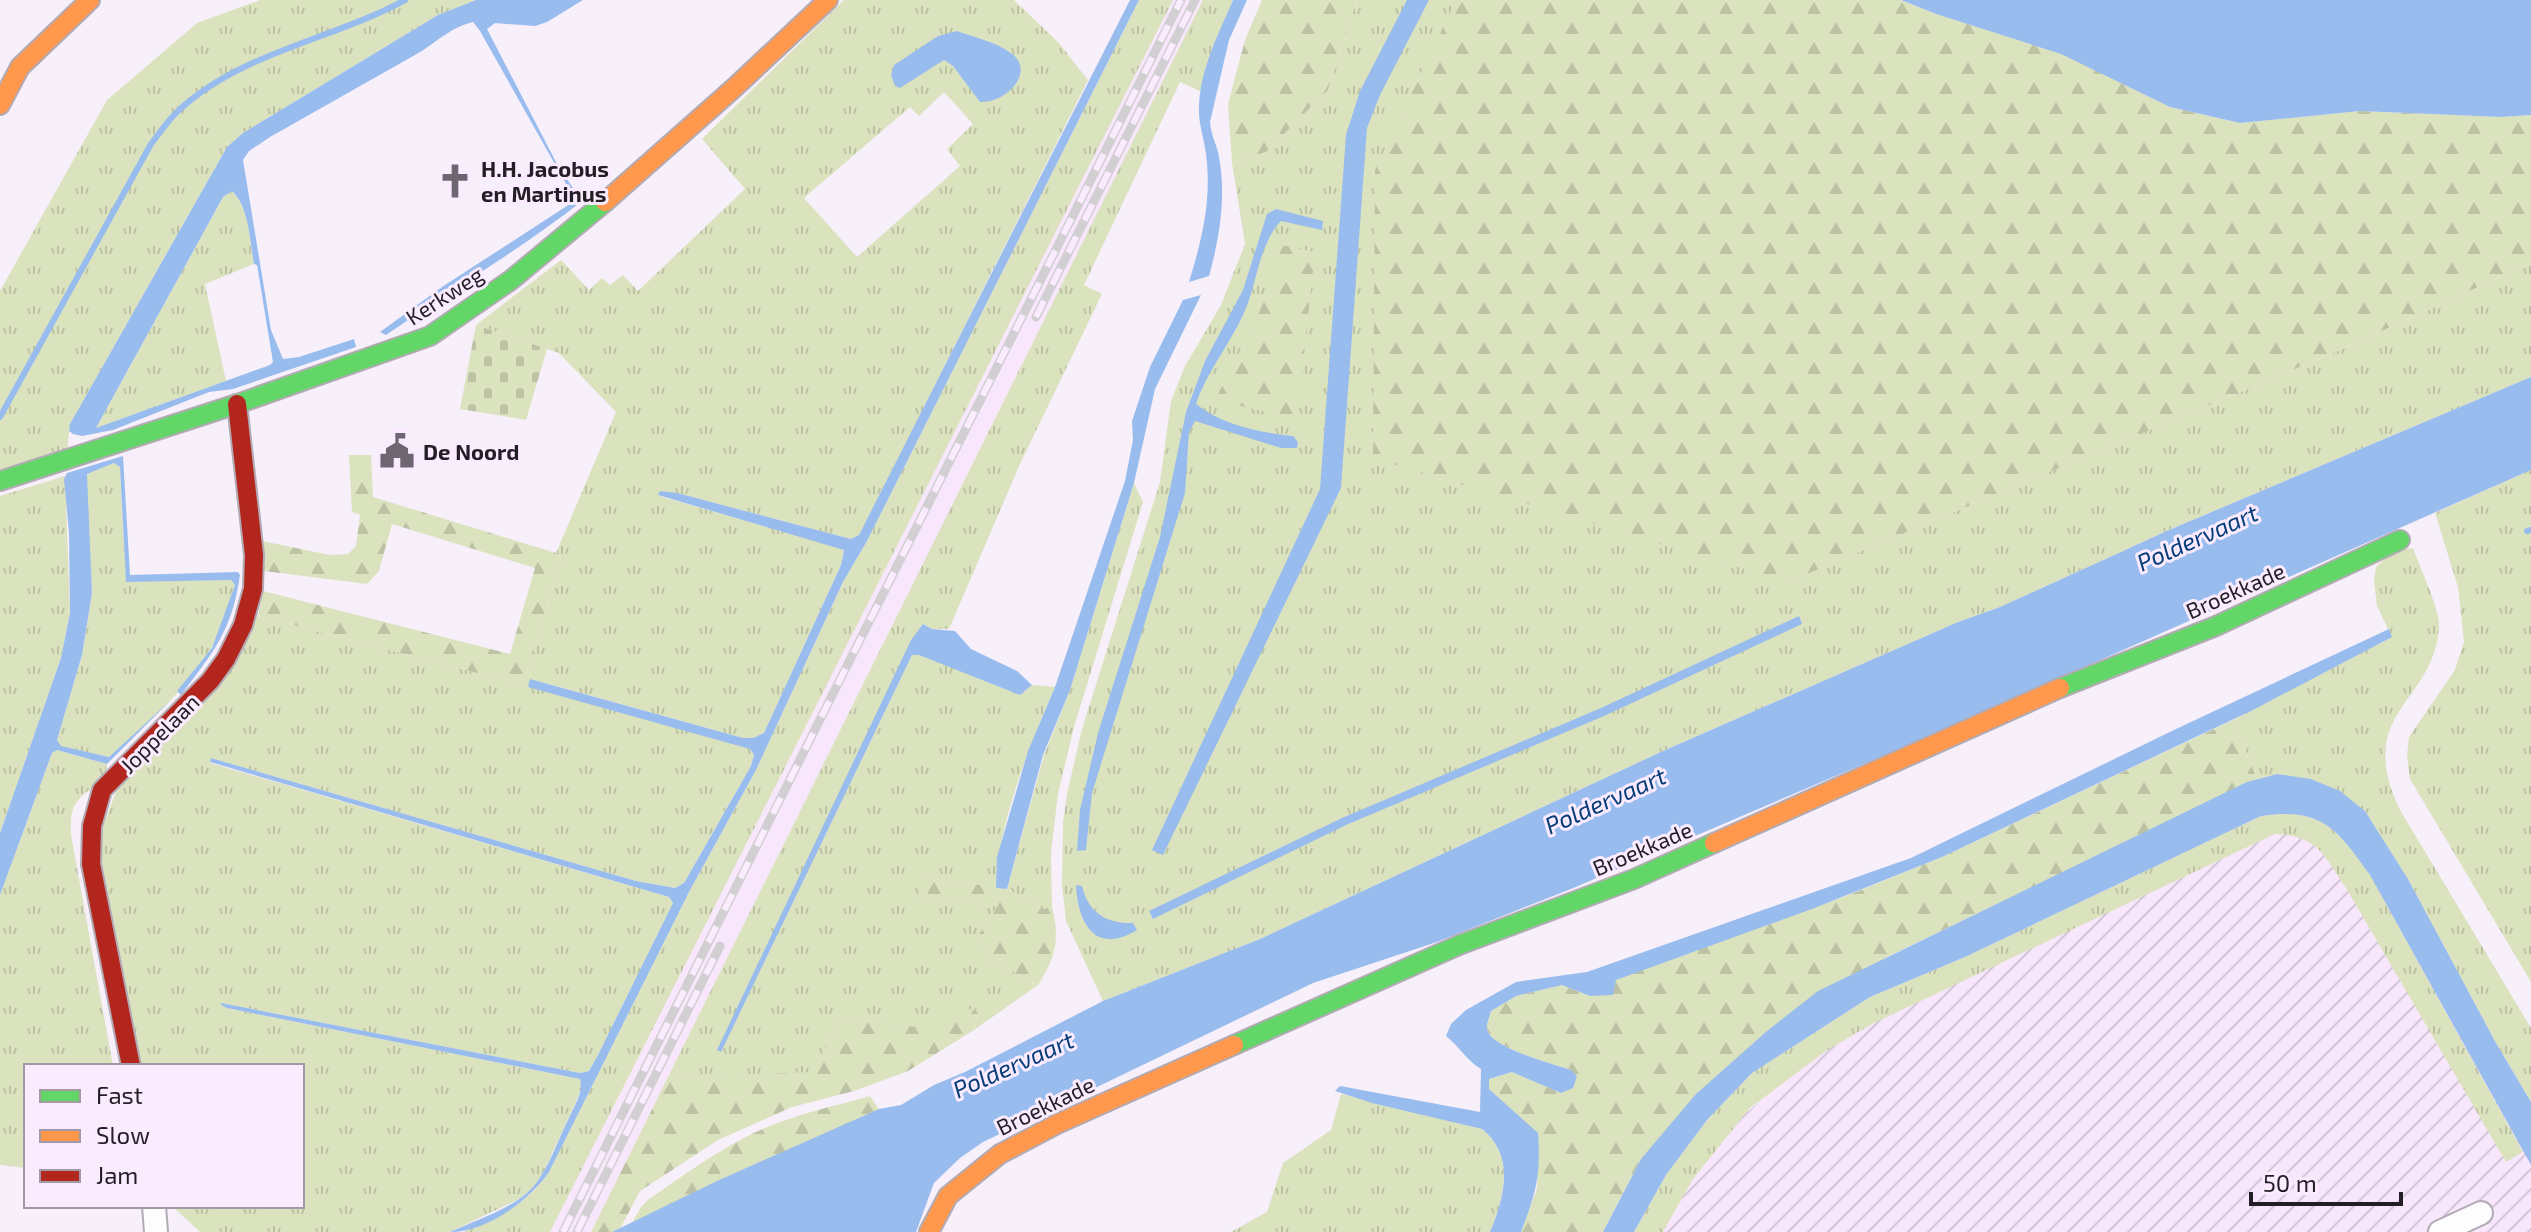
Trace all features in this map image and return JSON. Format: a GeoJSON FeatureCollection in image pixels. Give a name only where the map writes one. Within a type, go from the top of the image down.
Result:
{"type":"FeatureCollection","features":[{"type":"Feature","properties":{"kind":"street"},"geometry":{"type":"LineString","coordinates":[[0,105],[20,67],[90,0]]}},
{"type":"Feature","properties":{"kind":"street","name":"Kerkweg"},"geometry":{"type":"LineString","coordinates":[[0,481],[237,404],[430,336],[457,320],[562,241],[763,65],[828,0]]}},
{"type":"Feature","properties":{"kind":"street","name":"Joppelaan"},"geometry":{"type":"LineString","coordinates":[[131,1064],[91,864],[89,837],[92,814],[102,790],[210,681],[226,659],[243,625],[253,589],[254,555],[237,404]]}},
{"type":"Feature","properties":{"kind":"street","name":"Broekkade"},"geometry":{"type":"LineString","coordinates":[[929,1232],[948,1196],[1000,1154],[1057,1124],[1459,945],[1634,879],[2023,703],[2216,626],[2400,540]]}},
{"type":"Feature","properties":{"kind":"street"},"geometry":{"type":"LineString","coordinates":[[154,1208],[156,1232]]}},
{"type":"Feature","properties":{"kind":"street"},"geometry":{"type":"LineString","coordinates":[[2440,1232],[2481,1213]]}},
{"type":"Feature","properties":{"kind":"shaded area"},"geometry":{"type":"Polygon","coordinates":[[[1173,0],[1203,0],[591,1232],[550,1232],[1173,0]]]}},
{"type":"Feature","properties":{"kind":"shaded area"},"geometry":{"type":"Polygon","coordinates":[[[2322,770],[2531,1153],[2531,1232],[1654,1232],[1713,1141],[1847,1028],[2322,770]]]}},
{"type":"Feature","properties":{"kind":"green space"},"geometry":{"type":"Polygon","coordinates":[[[260,0],[476,0],[438,15],[243,133],[227,147],[70,424],[67,451],[0,470],[0,291],[107,100],[197,23],[260,0]]]}},
{"type":"Feature","properties":{"kind":"green space"},"geometry":{"type":"Polygon","coordinates":[[[844,0],[1014,0],[1058,42],[1088,80],[860,535],[851,539],[677,493],[659,496],[844,549],[841,565],[764,733],[743,738],[531,679],[750,749],[754,755],[751,766],[684,883],[675,888],[636,881],[211,758],[210,763],[669,897],[673,904],[598,1055],[589,1071],[580,1073],[221,1003],[227,1008],[580,1079],[582,1086],[545,1169],[532,1189],[519,1199],[450,1232],[200,1232],[174,1208],[304,1208],[304,1064],[137,1064],[98,839],[121,779],[258,616],[523,685],[561,560],[556,553],[616,412],[559,353],[476,325],[561,260],[589,290],[602,278],[610,285],[623,275],[638,291],[745,189],[702,139],[844,0]],[[957,31],[937,62],[944,60],[953,66],[981,102],[1011,53],[957,31]],[[944,92],[919,116],[910,107],[804,198],[857,257],[960,166],[947,149],[973,124],[944,92]]]}},
{"type":"Feature","properties":{"kind":"green space"},"geometry":{"type":"Polygon","coordinates":[[[1139,0],[1173,0],[550,1232],[464,1232],[521,1201],[549,1172],[690,890],[756,770],[843,582],[867,541],[1139,0]]]}},
{"type":"Feature","properties":{"kind":"green space"},"geometry":{"type":"Polygon","coordinates":[[[1203,0],[1233,0],[1212,50],[1200,91],[1180,82],[1084,285],[1102,294],[1020,464],[949,629],[932,629],[923,624],[721,1051],[912,655],[919,654],[1020,695],[1032,685],[1055,687],[1009,811],[996,888],[920,876],[919,896],[998,906],[979,934],[991,960],[1038,985],[974,1030],[978,1012],[932,1030],[843,1018],[811,1073],[667,1079],[1203,0]]]}},
{"type":"Feature","properties":{"kind":"green space"},"geometry":{"type":"Polygon","coordinates":[[[1262,0],[1357,0],[1328,90],[1266,152],[1232,163],[1228,104],[1245,40],[1262,0]]]}},
{"type":"Feature","properties":{"kind":"green space"},"geometry":{"type":"Polygon","coordinates":[[[1357,0],[1456,0],[1787,582],[2340,350],[2531,263],[2531,377],[2169,530],[2000,607],[1958,622],[1663,751],[1260,939],[1103,1001],[1066,921],[1062,885],[1063,822],[1082,729],[1160,482],[1171,401],[1185,366],[1221,305],[1245,244],[1232,163],[1266,152],[1328,90],[1357,0]]]}},
{"type":"Feature","properties":{"kind":"green space"},"geometry":{"type":"Polygon","coordinates":[[[1456,0],[1901,0],[2062,54],[2170,107],[2240,123],[2360,111],[2501,117],[2531,115],[2531,263],[2340,350],[1788,582],[1373,458],[1375,170],[1456,0]]]}},
{"type":"Feature","properties":{"kind":"green space"},"geometry":{"type":"Polygon","coordinates":[[[232,191],[245,215],[254,264],[205,284],[226,381],[96,428],[223,197],[232,191]]]}},
{"type":"Feature","properties":{"kind":"green space"},"geometry":{"type":"Polygon","coordinates":[[[1282,245],[1315,252],[1297,419],[1215,400],[1259,313],[1282,245]]]}},
{"type":"Feature","properties":{"kind":"green space"},"geometry":{"type":"Polygon","coordinates":[[[476,325],[547,349],[526,420],[460,409],[476,325]]]}},
{"type":"Feature","properties":{"kind":"green space"},"geometry":{"type":"Polygon","coordinates":[[[349,455],[371,455],[373,497],[556,553],[561,560],[523,685],[258,616],[263,591],[510,654],[535,568],[392,524],[379,571],[367,584],[264,571],[262,541],[330,555],[348,554],[356,546],[360,515],[352,512],[349,455]]]}},
{"type":"Feature","properties":{"kind":"green space"},"geometry":{"type":"Polygon","coordinates":[[[114,463],[120,467],[126,581],[231,580],[235,585],[219,634],[202,663],[164,706],[109,757],[60,746],[57,740],[82,655],[92,593],[85,477],[91,471],[114,463]]]}},
{"type":"Feature","properties":{"kind":"green space"},"geometry":{"type":"Polygon","coordinates":[[[2531,470],[2531,982],[2410,779],[2407,756],[2409,737],[2455,670],[2464,642],[2458,587],[2435,513],[2531,470]]]}},
{"type":"Feature","properties":{"kind":"green space"},"geometry":{"type":"Polygon","coordinates":[[[65,476],[70,613],[61,658],[0,833],[0,496],[65,476]]]}},
{"type":"Feature","properties":{"kind":"green space"},"geometry":{"type":"Polygon","coordinates":[[[1134,483],[1143,502],[1074,727],[1058,794],[1051,853],[1052,907],[1043,909],[1007,889],[1044,755],[1070,690],[1134,483]]]}},
{"type":"Feature","properties":{"kind":"green space"},"geometry":{"type":"Polygon","coordinates":[[[2413,548],[2439,624],[2435,651],[2391,728],[2386,750],[2388,777],[2400,810],[2531,1028],[2531,1102],[2408,879],[2365,811],[2277,774],[2257,779],[2233,720],[2392,637],[2377,606],[2376,567],[2393,551],[2413,548]]]}},
{"type":"Feature","properties":{"kind":"green space"},"geometry":{"type":"Polygon","coordinates":[[[2233,720],[2257,779],[1889,956],[1641,1159],[1603,1232],[1521,1232],[1537,1189],[1538,1134],[1489,1089],[1489,1079],[1512,1072],[1561,1093],[1571,1070],[1499,1043],[1487,1029],[1491,1011],[1516,996],[1562,985],[1590,996],[1615,980],[1846,896],[1942,857],[2233,720]]]}},
{"type":"Feature","properties":{"kind":"green space"},"geometry":{"type":"Polygon","coordinates":[[[57,750],[107,764],[99,783],[74,807],[71,835],[113,1064],[24,1064],[24,1168],[0,1165],[0,895],[52,753],[57,750]]]}},
{"type":"Feature","properties":{"kind":"green space"},"geometry":{"type":"Polygon","coordinates":[[[2290,812],[2324,822],[2348,844],[2370,875],[2523,1152],[2506,1162],[2325,857],[2311,843],[2275,834],[1872,1024],[1826,1051],[1750,1108],[1693,1179],[1663,1232],[1634,1232],[1666,1175],[1707,1120],[1752,1073],[1870,997],[1965,957],[2261,816],[2290,812]]]}},
{"type":"Feature","properties":{"kind":"green space"},"geometry":{"type":"Polygon","coordinates":[[[919,876],[1007,889],[1043,909],[1052,907],[1056,928],[1055,948],[1038,985],[991,960],[979,934],[997,906],[918,896],[919,876]]]}},
{"type":"Feature","properties":{"kind":"green space"},"geometry":{"type":"Polygon","coordinates":[[[955,1004],[978,1012],[974,1030],[908,1071],[854,1091],[792,1107],[718,1140],[640,1191],[620,1229],[591,1232],[667,1079],[811,1072],[843,1018],[932,1029],[955,1004]]]}},
{"type":"Feature","properties":{"kind":"green space"},"geometry":{"type":"Polygon","coordinates":[[[1341,1094],[1482,1129],[1493,1140],[1503,1164],[1503,1191],[1490,1232],[1231,1232],[1267,1212],[1283,1163],[1331,1130],[1341,1094]]]}},
{"type":"Feature","properties":{"kind":"green space"},"geometry":{"type":"Polygon","coordinates":[[[870,1096],[879,1109],[632,1223],[649,1199],[742,1139],[784,1121],[870,1096]]]}},
{"type":"Feature","properties":{"kind":"water"},"geometry":{"type":"Polygon","coordinates":[[[476,0],[583,0],[535,26],[495,23],[487,29],[558,166],[582,201],[386,335],[380,332],[442,287],[573,202],[570,191],[480,31],[473,22],[459,27],[270,137],[249,151],[243,160],[271,330],[283,359],[299,357],[354,339],[356,347],[233,389],[209,392],[113,430],[82,436],[69,431],[70,424],[227,147],[243,133],[438,15],[476,0]],[[232,191],[223,197],[96,428],[273,362],[257,265],[254,264],[250,235],[238,198],[232,191]]]}},
{"type":"Feature","properties":{"kind":"water"},"geometry":{"type":"Polygon","coordinates":[[[1130,0],[1139,0],[867,541],[843,582],[756,770],[690,890],[549,1172],[530,1194],[506,1213],[478,1227],[450,1232],[506,1207],[526,1194],[539,1180],[577,1100],[581,1090],[580,1079],[227,1008],[221,1003],[580,1073],[589,1071],[598,1055],[673,903],[669,897],[210,762],[211,758],[636,881],[675,888],[684,883],[751,766],[754,755],[750,749],[528,687],[530,679],[743,738],[764,733],[841,565],[844,550],[658,495],[660,491],[677,493],[851,539],[859,535],[1130,0]]]}},
{"type":"Feature","properties":{"kind":"water"},"geometry":{"type":"Polygon","coordinates":[[[1233,0],[1247,0],[1229,40],[1210,122],[1221,167],[1219,230],[1209,276],[1189,282],[1202,235],[1208,187],[1199,118],[1200,92],[1211,52],[1233,0]]]}},
{"type":"Feature","properties":{"kind":"water"},"geometry":{"type":"Polygon","coordinates":[[[1407,0],[1429,0],[1380,95],[1367,128],[1341,488],[1163,855],[1152,850],[1320,489],[1346,135],[1360,91],[1407,0]]]}},
{"type":"Feature","properties":{"kind":"water"},"geometry":{"type":"Polygon","coordinates":[[[1901,0],[2531,0],[2531,115],[2501,117],[2360,111],[2240,123],[2170,107],[2061,54],[1901,0]]]}},
{"type":"Feature","properties":{"kind":"water"},"geometry":{"type":"Polygon","coordinates":[[[957,31],[999,46],[1018,61],[1021,69],[1019,77],[1008,92],[999,98],[980,102],[953,66],[944,60],[900,88],[895,86],[891,75],[894,65],[938,36],[957,31]]]}},
{"type":"Feature","properties":{"kind":"water"},"geometry":{"type":"Polygon","coordinates":[[[1276,209],[1323,221],[1322,230],[1281,221],[1275,229],[1265,247],[1245,311],[1196,404],[1242,427],[1293,436],[1298,442],[1297,448],[1281,448],[1195,421],[1189,432],[1185,493],[1092,793],[1086,850],[1077,851],[1080,810],[1098,733],[1160,537],[1186,412],[1205,361],[1243,290],[1267,214],[1276,209]]]}},
{"type":"Feature","properties":{"kind":"water"},"geometry":{"type":"Polygon","coordinates":[[[1201,295],[1155,389],[1134,483],[1070,690],[1043,755],[1007,889],[996,888],[997,857],[1028,751],[1055,687],[1125,481],[1133,440],[1132,421],[1150,367],[1183,300],[1201,295]]]}},
{"type":"Feature","properties":{"kind":"water","name":"Poldervaart"},"geometry":{"type":"Polygon","coordinates":[[[2531,377],[2531,470],[1915,742],[1571,889],[1437,942],[1313,983],[983,1142],[960,1158],[934,1183],[916,1232],[612,1232],[879,1109],[901,1105],[934,1085],[1103,1001],[1260,939],[1663,751],[1958,622],[2000,607],[2169,530],[2531,377]]]}},
{"type":"Feature","properties":{"kind":"water"},"geometry":{"type":"Polygon","coordinates":[[[123,456],[130,575],[238,572],[237,594],[220,640],[181,695],[177,691],[212,648],[235,585],[231,580],[126,582],[120,467],[114,463],[87,474],[92,593],[82,655],[57,740],[61,746],[109,757],[171,700],[107,764],[57,750],[52,753],[0,895],[0,833],[61,658],[70,613],[69,533],[64,479],[67,473],[123,456]]]}},
{"type":"Feature","properties":{"kind":"water"},"geometry":{"type":"Polygon","coordinates":[[[1799,616],[1802,624],[1604,716],[1346,825],[1153,919],[1149,911],[1342,818],[1601,708],[1799,616]]]}},
{"type":"Feature","properties":{"kind":"water"},"geometry":{"type":"Polygon","coordinates":[[[923,624],[932,629],[955,631],[971,649],[1017,671],[1032,685],[1020,695],[919,655],[912,655],[721,1052],[717,1050],[911,640],[923,624]]]}},
{"type":"Feature","properties":{"kind":"water"},"geometry":{"type":"Polygon","coordinates":[[[2389,629],[2392,637],[2253,710],[1942,857],[1812,909],[1616,980],[1613,995],[1590,996],[1562,985],[1516,996],[1491,1011],[1487,1029],[1499,1043],[1571,1070],[1577,1076],[1573,1088],[1561,1093],[1512,1072],[1489,1079],[1489,1089],[1538,1133],[1536,1184],[1521,1232],[1490,1232],[1503,1192],[1503,1164],[1493,1140],[1482,1129],[1335,1091],[1340,1086],[1480,1112],[1481,1069],[1446,1036],[1451,1024],[1466,1010],[1516,982],[1587,972],[1911,858],[2389,629]]]}},
{"type":"Feature","properties":{"kind":"water"},"geometry":{"type":"Polygon","coordinates":[[[2277,774],[2311,779],[2340,791],[2365,811],[2408,879],[2531,1102],[2531,1165],[2370,875],[2348,845],[2326,825],[2299,815],[2282,814],[2261,816],[1965,957],[1870,997],[1752,1073],[1707,1120],[1666,1175],[1634,1232],[1603,1232],[1641,1159],[1696,1094],[1818,991],[2247,782],[2277,774]]]}},
{"type":"Feature","properties":{"kind":"water"},"geometry":{"type":"Polygon","coordinates":[[[1076,885],[1082,886],[1089,903],[1100,915],[1114,921],[1133,923],[1137,930],[1110,939],[1092,932],[1081,912],[1076,885]]]}},
{"type":"Feature","properties":{"kind":"waterway"},"geometry":{"type":"LineString","coordinates":[[0,417],[151,144],[174,115],[203,91],[258,60],[405,0]]}},
{"type":"Feature","properties":{"kind":"waterway"},"geometry":{"type":"LineString","coordinates":[[2527,531],[2531,530]]}},
{"type":"Feature","properties":{"kind":"railway"},"geometry":{"type":"LineString","coordinates":[[563,1232],[1181,0]]}},
{"type":"Feature","properties":{"kind":"railway"},"geometry":{"type":"LineString","coordinates":[[1036,317],[1195,0]]}},
{"type":"Feature","properties":{"kind":"railway"},"geometry":{"type":"LineString","coordinates":[[577,1232],[720,946]]}},
{"type":"Feature","properties":{"kind":"traffic: fast"},"geometry":{"type":"LineString","coordinates":[[0,481],[237,404],[430,336],[511,280],[605,202]]}},
{"type":"Feature","properties":{"kind":"traffic: fast"},"geometry":{"type":"LineString","coordinates":[[2060,688],[2216,626],[2400,540]]}},
{"type":"Feature","properties":{"kind":"traffic: fast"},"geometry":{"type":"LineString","coordinates":[[1234,1045],[1459,945],[1634,879],[1714,843]]}},
{"type":"Feature","properties":{"kind":"traffic: slow"},"geometry":{"type":"LineString","coordinates":[[0,105],[20,67],[90,0]]}},
{"type":"Feature","properties":{"kind":"traffic: slow"},"geometry":{"type":"LineString","coordinates":[[605,202],[828,0]]}},
{"type":"Feature","properties":{"kind":"traffic: slow"},"geometry":{"type":"LineString","coordinates":[[1714,843],[2060,688]]}},
{"type":"Feature","properties":{"kind":"traffic: slow"},"geometry":{"type":"LineString","coordinates":[[929,1232],[948,1196],[1000,1154],[1057,1124],[1234,1045]]}},
{"type":"Feature","properties":{"kind":"traffic: jam"},"geometry":{"type":"LineString","coordinates":[[131,1064],[91,864],[92,826],[102,790],[210,681],[226,659],[243,625],[253,589],[254,555],[237,404]]}},
{"type":"Feature","properties":{"kind":"place","name":"H.H. Jacobus en Martinus"},"geometry":{"type":"Point","coordinates":[455,181]}},
{"type":"Feature","properties":{"kind":"place","name":"De Noord"},"geometry":{"type":"Point","coordinates":[397,451]}}]}
